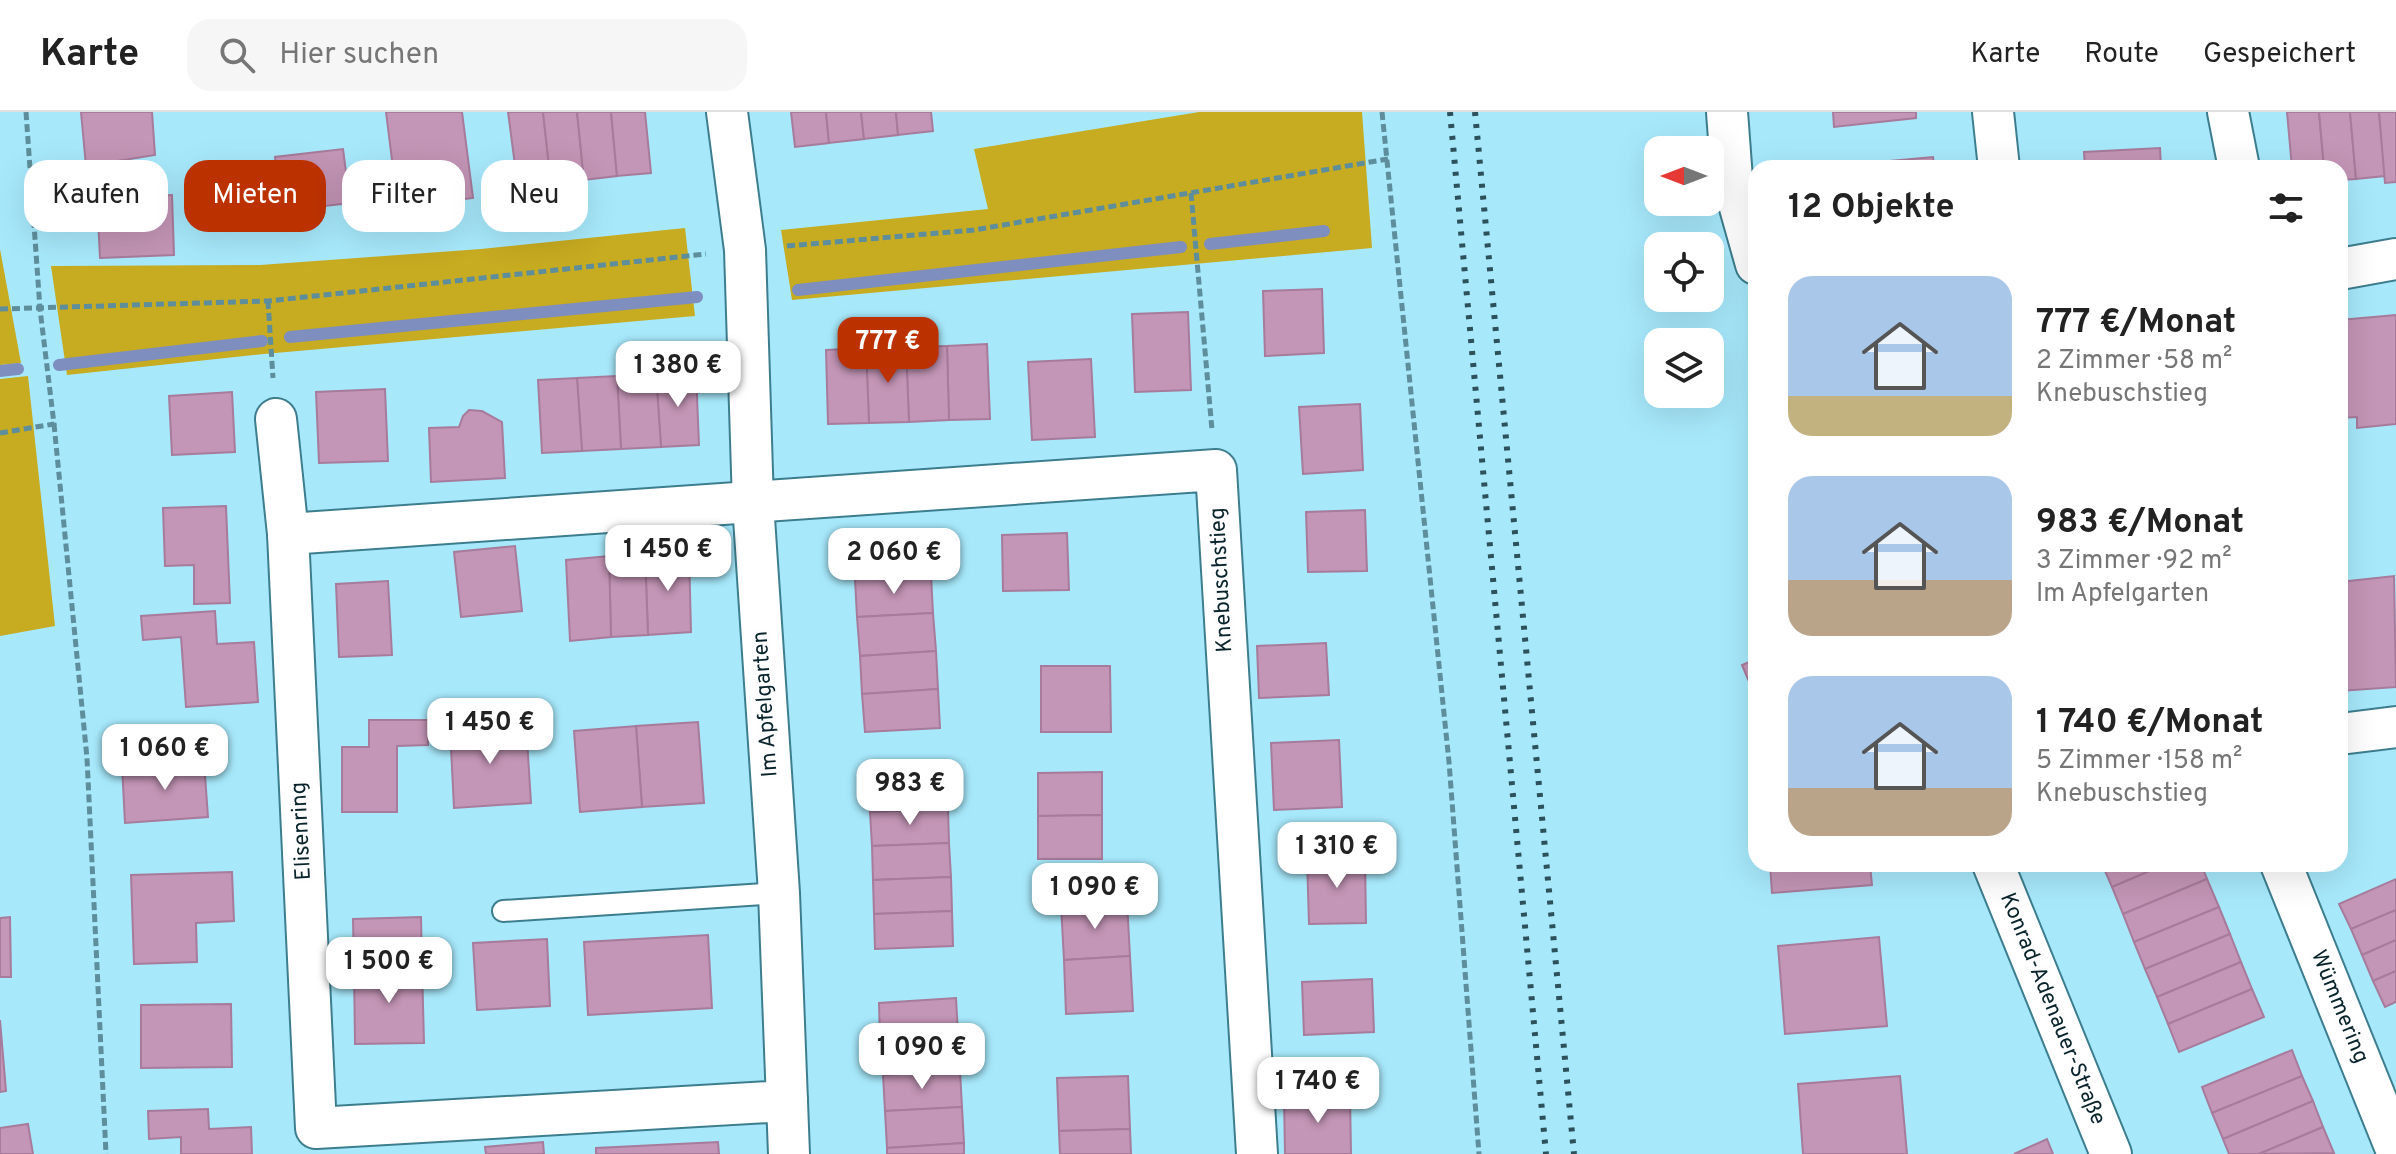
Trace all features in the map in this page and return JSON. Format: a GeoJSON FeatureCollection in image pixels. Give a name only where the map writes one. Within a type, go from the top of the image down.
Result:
{"type":"FeatureCollection","features":[{"type":"Feature","properties":{"kind":"street","name":"Im Apfelgarten"},"geometry":{"type":"LineString","coordinates":[[727,112],[745,250],[753,503],[779,893],[789,1154]]}},
{"type":"Feature","properties":{"kind":"street"},"geometry":{"type":"LineString","coordinates":[[1727,112],[1732,179],[1748,236]]}},
{"type":"Feature","properties":{"kind":"street"},"geometry":{"type":"LineString","coordinates":[[1993,112],[1998,160]]}},
{"type":"Feature","properties":{"kind":"street"},"geometry":{"type":"LineString","coordinates":[[2228,112],[2237,160]]}},
{"type":"Feature","properties":{"kind":"street"},"geometry":{"type":"LineString","coordinates":[[2348,268],[2396,259]]}},
{"type":"Feature","properties":{"kind":"street","name":"Elisenring"},"geometry":{"type":"LineString","coordinates":[[276,419],[288,534],[317,1141],[787,1101]]}},
{"type":"Feature","properties":{"kind":"street"},"geometry":{"type":"LineString","coordinates":[[288,534],[1216,470]]}},
{"type":"Feature","properties":{"kind":"street","name":"Knebuschstieg"},"geometry":{"type":"LineString","coordinates":[[1216,470],[1257,1154]]}},
{"type":"Feature","properties":{"kind":"street"},"geometry":{"type":"LineString","coordinates":[[2348,733],[2396,727]]}},
{"type":"Feature","properties":{"kind":"street","name":"Konrad-Adenauer-Straße"},"geometry":{"type":"LineString","coordinates":[[1996,872],[2111,1154]]}},
{"type":"Feature","properties":{"kind":"street","name":"Wümmering"},"geometry":{"type":"LineString","coordinates":[[2284,872],[2396,1149]]}},
{"type":"Feature","properties":{"kind":"lane"},"geometry":{"type":"LineString","coordinates":[[503,911],[779,893]]}},
{"type":"Feature","properties":{"kind":"path"},"geometry":{"type":"LineString","coordinates":[[26,112],[40,309],[87,758],[106,1154]]}},
{"type":"Feature","properties":{"kind":"path"},"geometry":{"type":"LineString","coordinates":[[1382,112],[1449,762],[1479,1154]]}},
{"type":"Feature","properties":{"kind":"path"},"geometry":{"type":"LineString","coordinates":[[0,309],[268,301],[745,250],[974,230],[1388,159]]}},
{"type":"Feature","properties":{"kind":"path"},"geometry":{"type":"LineString","coordinates":[[1191,192],[1216,470]]}},
{"type":"Feature","properties":{"kind":"path"},"geometry":{"type":"LineString","coordinates":[[268,301],[276,419]]}},
{"type":"Feature","properties":{"kind":"path"},"geometry":{"type":"LineString","coordinates":[[0,433],[54,424]]}},
{"type":"Feature","properties":{"kind":"shaded area"},"geometry":{"type":"Polygon","coordinates":[[[1199,112],[1362,112],[1372,248],[792,300],[781,230],[988,209],[974,149],[1199,112]]]}},
{"type":"Feature","properties":{"kind":"shaded area"},"geometry":{"type":"Polygon","coordinates":[[[685,228],[695,316],[264,354],[67,375],[51,266],[260,265],[481,249],[685,228]]]}},
{"type":"Feature","properties":{"kind":"shaded area"},"geometry":{"type":"Polygon","coordinates":[[[0,249],[21,363],[0,365],[0,249]]]}},
{"type":"Feature","properties":{"kind":"shaded area"},"geometry":{"type":"Polygon","coordinates":[[[28,376],[55,626],[0,636],[0,379],[28,376]]]}},
{"type":"Feature","properties":{"kind":"building"},"geometry":{"type":"Polygon","coordinates":[[[81,112],[152,112],[155,155],[124,160],[85,160],[81,112]]]}},
{"type":"Feature","properties":{"kind":"building"},"geometry":{"type":"Polygon","coordinates":[[[386,112],[462,112],[473,198],[465,199],[465,160],[392,160],[386,112]]]}},
{"type":"Feature","properties":{"kind":"building"},"geometry":{"type":"Polygon","coordinates":[[[508,112],[543,112],[548,160],[514,160],[508,112]]]}},
{"type":"Feature","properties":{"kind":"building"},"geometry":{"type":"Polygon","coordinates":[[[543,112],[577,112],[582,160],[548,160],[543,112]]]}},
{"type":"Feature","properties":{"kind":"building"},"geometry":{"type":"Polygon","coordinates":[[[577,112],[611,112],[617,176],[588,180],[588,160],[582,160],[577,112]]]}},
{"type":"Feature","properties":{"kind":"building"},"geometry":{"type":"Polygon","coordinates":[[[611,112],[645,112],[651,173],[617,176],[611,112]]]}},
{"type":"Feature","properties":{"kind":"building"},"geometry":{"type":"Polygon","coordinates":[[[791,112],[826,112],[829,143],[795,147],[791,112]]]}},
{"type":"Feature","properties":{"kind":"building"},"geometry":{"type":"Polygon","coordinates":[[[826,112],[861,112],[864,139],[829,143],[826,112]]]}},
{"type":"Feature","properties":{"kind":"building"},"geometry":{"type":"Polygon","coordinates":[[[861,112],[896,112],[898,135],[864,139],[861,112]]]}},
{"type":"Feature","properties":{"kind":"building"},"geometry":{"type":"Polygon","coordinates":[[[896,112],[931,112],[933,131],[898,135],[896,112]]]}},
{"type":"Feature","properties":{"kind":"building"},"geometry":{"type":"Polygon","coordinates":[[[1833,112],[1916,112],[1916,118],[1834,127],[1833,112]]]}},
{"type":"Feature","properties":{"kind":"building"},"geometry":{"type":"Polygon","coordinates":[[[2287,112],[2319,112],[2323,160],[2291,160],[2287,112]]]}},
{"type":"Feature","properties":{"kind":"building"},"geometry":{"type":"Polygon","coordinates":[[[2319,112],[2350,112],[2356,179],[2348,180],[2348,160],[2323,160],[2319,112]]]}},
{"type":"Feature","properties":{"kind":"building"},"geometry":{"type":"Polygon","coordinates":[[[2350,112],[2379,112],[2385,176],[2356,179],[2350,112]]]}},
{"type":"Feature","properties":{"kind":"building"},"geometry":{"type":"Polygon","coordinates":[[[2379,112],[2396,112],[2396,182],[2385,183],[2379,112]]]}},
{"type":"Feature","properties":{"kind":"building"},"geometry":{"type":"Polygon","coordinates":[[[2160,148],[2161,160],[2084,160],[2084,152],[2160,148]]]}},
{"type":"Feature","properties":{"kind":"building"},"geometry":{"type":"Polygon","coordinates":[[[343,149],[342,204],[326,206],[326,160],[275,160],[275,157],[343,149]]]}},
{"type":"Feature","properties":{"kind":"building"},"geometry":{"type":"Polygon","coordinates":[[[1933,157],[1933,160],[1900,160],[1933,157]]]}},
{"type":"Feature","properties":{"kind":"building"},"geometry":{"type":"Polygon","coordinates":[[[168,195],[172,195],[174,255],[100,258],[99,232],[168,232],[168,195]]]}},
{"type":"Feature","properties":{"kind":"building"},"geometry":{"type":"Polygon","coordinates":[[[1322,289],[1324,353],[1265,356],[1263,291],[1322,289]]]}},
{"type":"Feature","properties":{"kind":"building"},"geometry":{"type":"Polygon","coordinates":[[[1188,312],[1191,390],[1135,392],[1132,314],[1188,312]]]}},
{"type":"Feature","properties":{"kind":"building"},"geometry":{"type":"Polygon","coordinates":[[[2396,315],[2396,424],[2357,428],[2357,417],[2348,418],[2348,319],[2396,315]]]}},
{"type":"Feature","properties":{"kind":"building"},"geometry":{"type":"Polygon","coordinates":[[[987,344],[990,419],[949,420],[947,346],[987,344]]]}},
{"type":"Feature","properties":{"kind":"building"},"geometry":{"type":"Polygon","coordinates":[[[947,346],[949,420],[909,422],[906,347],[947,346]]]}},
{"type":"Feature","properties":{"kind":"building"},"geometry":{"type":"Polygon","coordinates":[[[906,347],[909,422],[869,423],[866,348],[906,347]]]}},
{"type":"Feature","properties":{"kind":"building"},"geometry":{"type":"Polygon","coordinates":[[[866,348],[869,423],[828,424],[826,350],[866,348]]]}},
{"type":"Feature","properties":{"kind":"building"},"geometry":{"type":"Polygon","coordinates":[[[1091,359],[1095,437],[1032,440],[1028,362],[1091,359]]]}},
{"type":"Feature","properties":{"kind":"building"},"geometry":{"type":"Polygon","coordinates":[[[696,372],[699,445],[661,447],[656,374],[696,372]]]}},
{"type":"Feature","properties":{"kind":"building"},"geometry":{"type":"Polygon","coordinates":[[[656,374],[661,447],[621,449],[617,376],[656,374]]]}},
{"type":"Feature","properties":{"kind":"building"},"geometry":{"type":"Polygon","coordinates":[[[617,376],[621,449],[582,451],[577,378],[617,376]]]}},
{"type":"Feature","properties":{"kind":"building"},"geometry":{"type":"Polygon","coordinates":[[[577,378],[582,451],[542,453],[538,380],[577,378]]]}},
{"type":"Feature","properties":{"kind":"building"},"geometry":{"type":"Polygon","coordinates":[[[385,389],[388,461],[319,463],[316,392],[385,389]]]}},
{"type":"Feature","properties":{"kind":"building"},"geometry":{"type":"Polygon","coordinates":[[[232,392],[235,452],[172,455],[169,396],[232,392]]]}},
{"type":"Feature","properties":{"kind":"building"},"geometry":{"type":"Polygon","coordinates":[[[1360,404],[1363,470],[1303,474],[1299,407],[1360,404]]]}},
{"type":"Feature","properties":{"kind":"building"},"geometry":{"type":"Polygon","coordinates":[[[469,410],[482,411],[502,422],[505,478],[431,482],[429,428],[459,427],[469,410]]]}},
{"type":"Feature","properties":{"kind":"building"},"geometry":{"type":"Polygon","coordinates":[[[226,506],[230,603],[194,604],[194,565],[165,566],[163,508],[226,506]]]}},
{"type":"Feature","properties":{"kind":"building"},"geometry":{"type":"Polygon","coordinates":[[[1365,510],[1367,571],[1308,572],[1306,512],[1365,510]]]}},
{"type":"Feature","properties":{"kind":"building"},"geometry":{"type":"Polygon","coordinates":[[[1067,533],[1069,590],[1003,591],[1002,535],[1067,533]]]}},
{"type":"Feature","properties":{"kind":"building"},"geometry":{"type":"Polygon","coordinates":[[[929,536],[931,575],[855,579],[853,541],[929,536]]]}},
{"type":"Feature","properties":{"kind":"building"},"geometry":{"type":"Polygon","coordinates":[[[515,546],[522,611],[461,617],[454,552],[515,546]]]}},
{"type":"Feature","properties":{"kind":"building"},"geometry":{"type":"Polygon","coordinates":[[[689,553],[691,632],[648,635],[645,554],[689,553]]]}},
{"type":"Feature","properties":{"kind":"building"},"geometry":{"type":"Polygon","coordinates":[[[645,554],[648,635],[611,637],[609,556],[645,554]]]}},
{"type":"Feature","properties":{"kind":"building"},"geometry":{"type":"Polygon","coordinates":[[[609,556],[611,637],[570,641],[566,560],[609,556]]]}},
{"type":"Feature","properties":{"kind":"building"},"geometry":{"type":"Polygon","coordinates":[[[931,575],[933,613],[857,617],[855,579],[931,575]]]}},
{"type":"Feature","properties":{"kind":"building"},"geometry":{"type":"Polygon","coordinates":[[[2394,576],[2396,687],[2348,690],[2348,581],[2394,576]]]}},
{"type":"Feature","properties":{"kind":"building"},"geometry":{"type":"Polygon","coordinates":[[[388,581],[392,655],[339,657],[336,584],[388,581]]]}},
{"type":"Feature","properties":{"kind":"building"},"geometry":{"type":"Polygon","coordinates":[[[215,611],[217,644],[254,642],[258,702],[186,707],[181,637],[143,640],[141,616],[215,611]]]}},
{"type":"Feature","properties":{"kind":"building"},"geometry":{"type":"Polygon","coordinates":[[[933,613],[936,651],[860,656],[857,617],[933,613]]]}},
{"type":"Feature","properties":{"kind":"building"},"geometry":{"type":"Polygon","coordinates":[[[1326,643],[1329,695],[1259,698],[1257,646],[1326,643]]]}},
{"type":"Feature","properties":{"kind":"building"},"geometry":{"type":"Polygon","coordinates":[[[936,651],[938,689],[862,694],[860,656],[936,651]]]}},
{"type":"Feature","properties":{"kind":"building"},"geometry":{"type":"Polygon","coordinates":[[[1748,662],[1748,679],[1742,665],[1748,662]]]}},
{"type":"Feature","properties":{"kind":"building"},"geometry":{"type":"Polygon","coordinates":[[[1041,666],[1110,666],[1111,732],[1041,732],[1041,666]]]}},
{"type":"Feature","properties":{"kind":"building"},"geometry":{"type":"Polygon","coordinates":[[[938,689],[940,728],[865,732],[862,694],[938,689]]]}},
{"type":"Feature","properties":{"kind":"building"},"geometry":{"type":"Polygon","coordinates":[[[369,720],[428,720],[428,745],[397,746],[397,812],[342,812],[342,747],[369,747],[369,720]]]}},
{"type":"Feature","properties":{"kind":"building"},"geometry":{"type":"Polygon","coordinates":[[[698,722],[704,803],[642,807],[636,726],[698,722]]]}},
{"type":"Feature","properties":{"kind":"building"},"geometry":{"type":"Polygon","coordinates":[[[526,723],[531,803],[454,808],[450,728],[526,723]]]}},
{"type":"Feature","properties":{"kind":"building"},"geometry":{"type":"Polygon","coordinates":[[[636,726],[642,807],[580,812],[574,731],[636,726]]]}},
{"type":"Feature","properties":{"kind":"building"},"geometry":{"type":"Polygon","coordinates":[[[1339,740],[1342,807],[1274,810],[1271,743],[1339,740]]]}},
{"type":"Feature","properties":{"kind":"building"},"geometry":{"type":"Polygon","coordinates":[[[204,761],[208,817],[125,823],[122,766],[204,761]]]}},
{"type":"Feature","properties":{"kind":"building"},"geometry":{"type":"Polygon","coordinates":[[[1102,772],[1102,815],[1038,816],[1038,773],[1102,772]]]}},
{"type":"Feature","properties":{"kind":"building"},"geometry":{"type":"Polygon","coordinates":[[[946,774],[948,809],[870,812],[869,777],[946,774]]]}},
{"type":"Feature","properties":{"kind":"building"},"geometry":{"type":"Polygon","coordinates":[[[948,809],[949,843],[872,846],[870,812],[948,809]]]}},
{"type":"Feature","properties":{"kind":"building"},"geometry":{"type":"Polygon","coordinates":[[[1102,815],[1102,859],[1038,859],[1038,816],[1102,815]]]}},
{"type":"Feature","properties":{"kind":"building"},"geometry":{"type":"Polygon","coordinates":[[[949,843],[951,877],[873,880],[872,846],[949,843]]]}},
{"type":"Feature","properties":{"kind":"building"},"geometry":{"type":"Polygon","coordinates":[[[1365,857],[1366,923],[1309,924],[1307,858],[1365,857]]]}},
{"type":"Feature","properties":{"kind":"building"},"geometry":{"type":"Polygon","coordinates":[[[232,872],[234,921],[196,923],[197,962],[134,964],[131,875],[232,872]]]}},
{"type":"Feature","properties":{"kind":"building"},"geometry":{"type":"Polygon","coordinates":[[[1771,872],[1871,872],[1872,885],[1772,893],[1771,872]]]}},
{"type":"Feature","properties":{"kind":"building"},"geometry":{"type":"Polygon","coordinates":[[[2105,872],[2147,872],[2112,887],[2105,872]]]}},
{"type":"Feature","properties":{"kind":"building"},"geometry":{"type":"Polygon","coordinates":[[[2147,872],[2204,872],[2207,879],[2123,914],[2112,887],[2147,872]]]}},
{"type":"Feature","properties":{"kind":"building"},"geometry":{"type":"Polygon","coordinates":[[[951,877],[952,911],[874,914],[873,880],[951,877]]]}},
{"type":"Feature","properties":{"kind":"building"},"geometry":{"type":"Polygon","coordinates":[[[2207,879],[2219,907],[2134,942],[2123,914],[2207,879]]]}},
{"type":"Feature","properties":{"kind":"building"},"geometry":{"type":"Polygon","coordinates":[[[2396,879],[2396,910],[2351,929],[2339,904],[2396,879]]]}},
{"type":"Feature","properties":{"kind":"building"},"geometry":{"type":"Polygon","coordinates":[[[1127,902],[1130,956],[1064,960],[1061,905],[1127,902]]]}},
{"type":"Feature","properties":{"kind":"building"},"geometry":{"type":"Polygon","coordinates":[[[2219,907],[2230,934],[2145,969],[2134,942],[2219,907]]]}},
{"type":"Feature","properties":{"kind":"building"},"geometry":{"type":"Polygon","coordinates":[[[2396,910],[2396,940],[2362,955],[2351,929],[2396,910]]]}},
{"type":"Feature","properties":{"kind":"building"},"geometry":{"type":"Polygon","coordinates":[[[952,911],[953,946],[875,949],[874,914],[952,911]]]}},
{"type":"Feature","properties":{"kind":"building"},"geometry":{"type":"Polygon","coordinates":[[[10,917],[11,977],[0,977],[0,918],[10,917]]]}},
{"type":"Feature","properties":{"kind":"building"},"geometry":{"type":"Polygon","coordinates":[[[421,917],[422,966],[354,968],[353,919],[421,917]]]}},
{"type":"Feature","properties":{"kind":"building"},"geometry":{"type":"Polygon","coordinates":[[[2230,934],[2241,962],[2157,997],[2145,969],[2230,934]]]}},
{"type":"Feature","properties":{"kind":"building"},"geometry":{"type":"Polygon","coordinates":[[[708,935],[712,1008],[588,1015],[584,942],[708,935]]]}},
{"type":"Feature","properties":{"kind":"building"},"geometry":{"type":"Polygon","coordinates":[[[1879,937],[1887,1026],[1785,1034],[1778,946],[1879,937]]]}},
{"type":"Feature","properties":{"kind":"building"},"geometry":{"type":"Polygon","coordinates":[[[547,939],[550,1006],[477,1010],[473,943],[547,939]]]}},
{"type":"Feature","properties":{"kind":"building"},"geometry":{"type":"Polygon","coordinates":[[[2396,940],[2396,971],[2373,981],[2362,955],[2396,940]]]}},
{"type":"Feature","properties":{"kind":"building"},"geometry":{"type":"Polygon","coordinates":[[[1130,956],[1133,1011],[1066,1014],[1064,960],[1130,956]]]}},
{"type":"Feature","properties":{"kind":"building"},"geometry":{"type":"Polygon","coordinates":[[[2241,962],[2252,989],[2168,1024],[2157,997],[2241,962]]]}},
{"type":"Feature","properties":{"kind":"building"},"geometry":{"type":"Polygon","coordinates":[[[422,966],[424,1043],[355,1044],[354,968],[422,966]]]}},
{"type":"Feature","properties":{"kind":"building"},"geometry":{"type":"Polygon","coordinates":[[[2396,971],[2396,1002],[2385,1007],[2373,981],[2396,971]]]}},
{"type":"Feature","properties":{"kind":"building"},"geometry":{"type":"Polygon","coordinates":[[[1372,979],[1374,1032],[1304,1035],[1302,982],[1372,979]]]}},
{"type":"Feature","properties":{"kind":"building"},"geometry":{"type":"Polygon","coordinates":[[[2252,989],[2264,1017],[2179,1052],[2168,1024],[2252,989]]]}},
{"type":"Feature","properties":{"kind":"building"},"geometry":{"type":"Polygon","coordinates":[[[956,998],[958,1034],[880,1039],[879,1003],[956,998]]]}},
{"type":"Feature","properties":{"kind":"building"},"geometry":{"type":"Polygon","coordinates":[[[231,1004],[232,1067],[141,1068],[141,1005],[231,1004]]]}},
{"type":"Feature","properties":{"kind":"building"},"geometry":{"type":"Polygon","coordinates":[[[0,1020],[6,1091],[0,1092],[0,1020]]]}},
{"type":"Feature","properties":{"kind":"building"},"geometry":{"type":"Polygon","coordinates":[[[958,1034],[960,1071],[883,1075],[880,1039],[958,1034]]]}},
{"type":"Feature","properties":{"kind":"building"},"geometry":{"type":"Polygon","coordinates":[[[2292,1050],[2302,1076],[2212,1113],[2202,1087],[2292,1050]]]}},
{"type":"Feature","properties":{"kind":"building"},"geometry":{"type":"Polygon","coordinates":[[[960,1071],[962,1107],[885,1111],[883,1075],[960,1071]]]}},
{"type":"Feature","properties":{"kind":"building"},"geometry":{"type":"Polygon","coordinates":[[[1128,1076],[1130,1129],[1059,1131],[1057,1078],[1128,1076]]]}},
{"type":"Feature","properties":{"kind":"building"},"geometry":{"type":"Polygon","coordinates":[[[1900,1076],[1907,1154],[1803,1154],[1798,1084],[1900,1076]]]}},
{"type":"Feature","properties":{"kind":"building"},"geometry":{"type":"Polygon","coordinates":[[[2302,1076],[2313,1101],[2223,1139],[2212,1113],[2302,1076]]]}},
{"type":"Feature","properties":{"kind":"building"},"geometry":{"type":"Polygon","coordinates":[[[1350,1096],[1351,1154],[1285,1154],[1284,1097],[1350,1096]]]}},
{"type":"Feature","properties":{"kind":"building"},"geometry":{"type":"Polygon","coordinates":[[[2313,1101],[2323,1127],[2259,1154],[2229,1154],[2223,1139],[2313,1101]]]}},
{"type":"Feature","properties":{"kind":"building"},"geometry":{"type":"Polygon","coordinates":[[[962,1107],[964,1143],[887,1148],[885,1111],[962,1107]]]}},
{"type":"Feature","properties":{"kind":"building"},"geometry":{"type":"Polygon","coordinates":[[[208,1109],[209,1129],[251,1127],[252,1154],[181,1154],[181,1137],[149,1139],[148,1111],[208,1109]]]}},
{"type":"Feature","properties":{"kind":"building"},"geometry":{"type":"Polygon","coordinates":[[[28,1124],[33,1154],[0,1154],[0,1128],[28,1124]]]}},
{"type":"Feature","properties":{"kind":"building"},"geometry":{"type":"Polygon","coordinates":[[[2323,1127],[2334,1153],[2259,1154],[2323,1127]]]}},
{"type":"Feature","properties":{"kind":"building"},"geometry":{"type":"Polygon","coordinates":[[[1130,1129],[1131,1154],[1060,1154],[1059,1131],[1130,1129]]]}},
{"type":"Feature","properties":{"kind":"building"},"geometry":{"type":"Polygon","coordinates":[[[2047,1139],[2053,1154],[2014,1154],[2047,1139]]]}},
{"type":"Feature","properties":{"kind":"building"},"geometry":{"type":"Polygon","coordinates":[[[543,1142],[544,1154],[486,1154],[485,1147],[543,1142]]]}},
{"type":"Feature","properties":{"kind":"building"},"geometry":{"type":"Polygon","coordinates":[[[718,1142],[719,1154],[596,1154],[596,1148],[718,1142]]]}},
{"type":"Feature","properties":{"kind":"building"},"geometry":{"type":"Polygon","coordinates":[[[964,1143],[964,1154],[887,1154],[887,1148],[964,1143]]]}},
{"type":"Feature","properties":{"kind":"waterway"},"geometry":{"type":"LineString","coordinates":[[1210,244],[1324,231]]}},
{"type":"Feature","properties":{"kind":"waterway"},"geometry":{"type":"LineString","coordinates":[[798,290],[1181,247]]}},
{"type":"Feature","properties":{"kind":"waterway"},"geometry":{"type":"LineString","coordinates":[[290,337],[697,297]]}},
{"type":"Feature","properties":{"kind":"waterway"},"geometry":{"type":"LineString","coordinates":[[59,365],[262,341]]}},
{"type":"Feature","properties":{"kind":"waterway"},"geometry":{"type":"LineString","coordinates":[[0,371],[18,369]]}},
{"type":"Feature","properties":{"kind":"railway"},"geometry":{"type":"LineString","coordinates":[[1450,112],[1546,1154]]}},
{"type":"Feature","properties":{"kind":"railway"},"geometry":{"type":"LineString","coordinates":[[1475,112],[1574,1154]]}}]}
